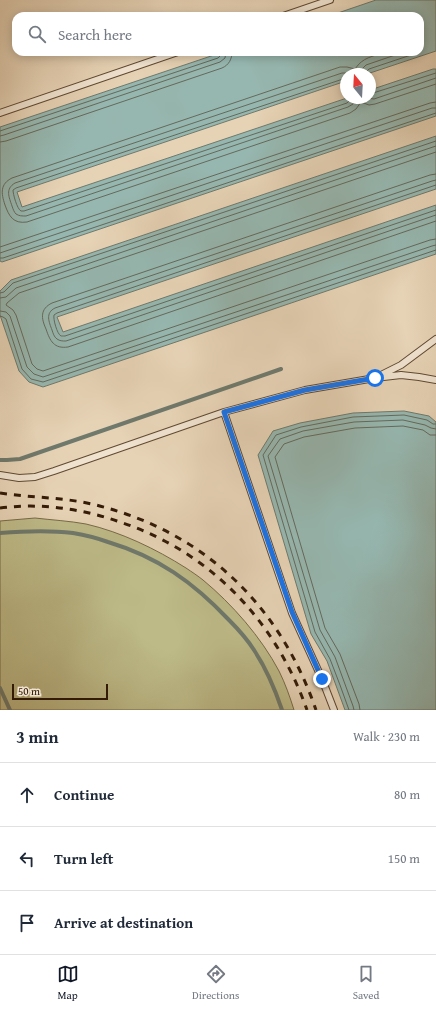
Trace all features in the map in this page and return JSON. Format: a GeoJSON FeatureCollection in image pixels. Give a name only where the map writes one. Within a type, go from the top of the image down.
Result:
{"type":"FeatureCollection","features":[{"type":"Feature","properties":{"kind":"lane"},"geometry":{"type":"LineString","coordinates":[[295,12],[330,0]]}},
{"type":"Feature","properties":{"kind":"lane"},"geometry":{"type":"LineString","coordinates":[[0,113],[166,56]]}},
{"type":"Feature","properties":{"kind":"lane"},"geometry":{"type":"LineString","coordinates":[[375,378],[401,365],[436,339]]}},
{"type":"Feature","properties":{"kind":"lane"},"geometry":{"type":"LineString","coordinates":[[0,475],[19,478],[35,477],[54,472],[224,412],[305,390],[401,375],[436,380]]}},
{"type":"Feature","properties":{"kind":"lane"},"geometry":{"type":"LineString","coordinates":[[224,412],[292,612],[334,710]]}},
{"type":"Feature","properties":{"kind":"shaded area"},"geometry":{"type":"Polygon","coordinates":[[[35,518],[86,524],[125,536],[175,561],[199,577],[214,589],[235,610],[264,646],[281,676],[294,710],[0,710],[0,521],[35,518]]]}},
{"type":"Feature","properties":{"kind":"water"},"geometry":{"type":"Polygon","coordinates":[[[376,0],[436,0],[436,51],[424,55],[424,12],[341,12],[376,0]]]}},
{"type":"Feature","properties":{"kind":"water"},"geometry":{"type":"Polygon","coordinates":[[[211,56],[421,56],[376,71],[376,68],[340,68],[340,83],[17,192],[22,207],[340,100],[340,104],[376,104],[376,88],[436,69],[436,116],[2,262],[0,261],[0,127],[211,56]]]}},
{"type":"Feature","properties":{"kind":"water"},"geometry":{"type":"Polygon","coordinates":[[[436,136],[436,189],[57,317],[63,332],[436,205],[436,254],[43,387],[29,382],[19,371],[0,315],[0,291],[11,280],[436,136]]]}},
{"type":"Feature","properties":{"kind":"water"},"geometry":{"type":"Polygon","coordinates":[[[404,411],[429,416],[436,422],[436,710],[345,710],[327,661],[311,634],[258,455],[273,431],[300,423],[353,413],[404,411]]]}},
{"type":"Feature","properties":{"kind":"waterway"},"geometry":{"type":"LineString","coordinates":[[0,460],[20,459],[281,369]]}},
{"type":"Feature","properties":{"kind":"waterway"},"geometry":{"type":"LineString","coordinates":[[0,533],[27,531],[64,532],[100,539],[143,555],[174,572],[216,606],[245,638],[266,671],[282,710]]}},
{"type":"Feature","properties":{"kind":"waterway"},"geometry":{"type":"LineString","coordinates":[[0,688],[10,710]]}},
{"type":"Feature","properties":{"kind":"railway"},"geometry":{"type":"LineString","coordinates":[[0,493],[72,500],[96,505],[135,517],[171,534],[204,554],[233,578],[259,606],[282,637],[301,672],[316,710]]}},
{"type":"Feature","properties":{"kind":"railway"},"geometry":{"type":"LineString","coordinates":[[0,508],[44,506],[88,513],[117,521],[150,534],[181,550],[209,570],[234,592],[257,618],[277,646],[293,677],[307,710]]}},
{"type":"Feature","properties":{"kind":"route"},"geometry":{"type":"LineString","coordinates":[[322,679],[292,612],[224,412],[305,390],[375,378]]}}]}
